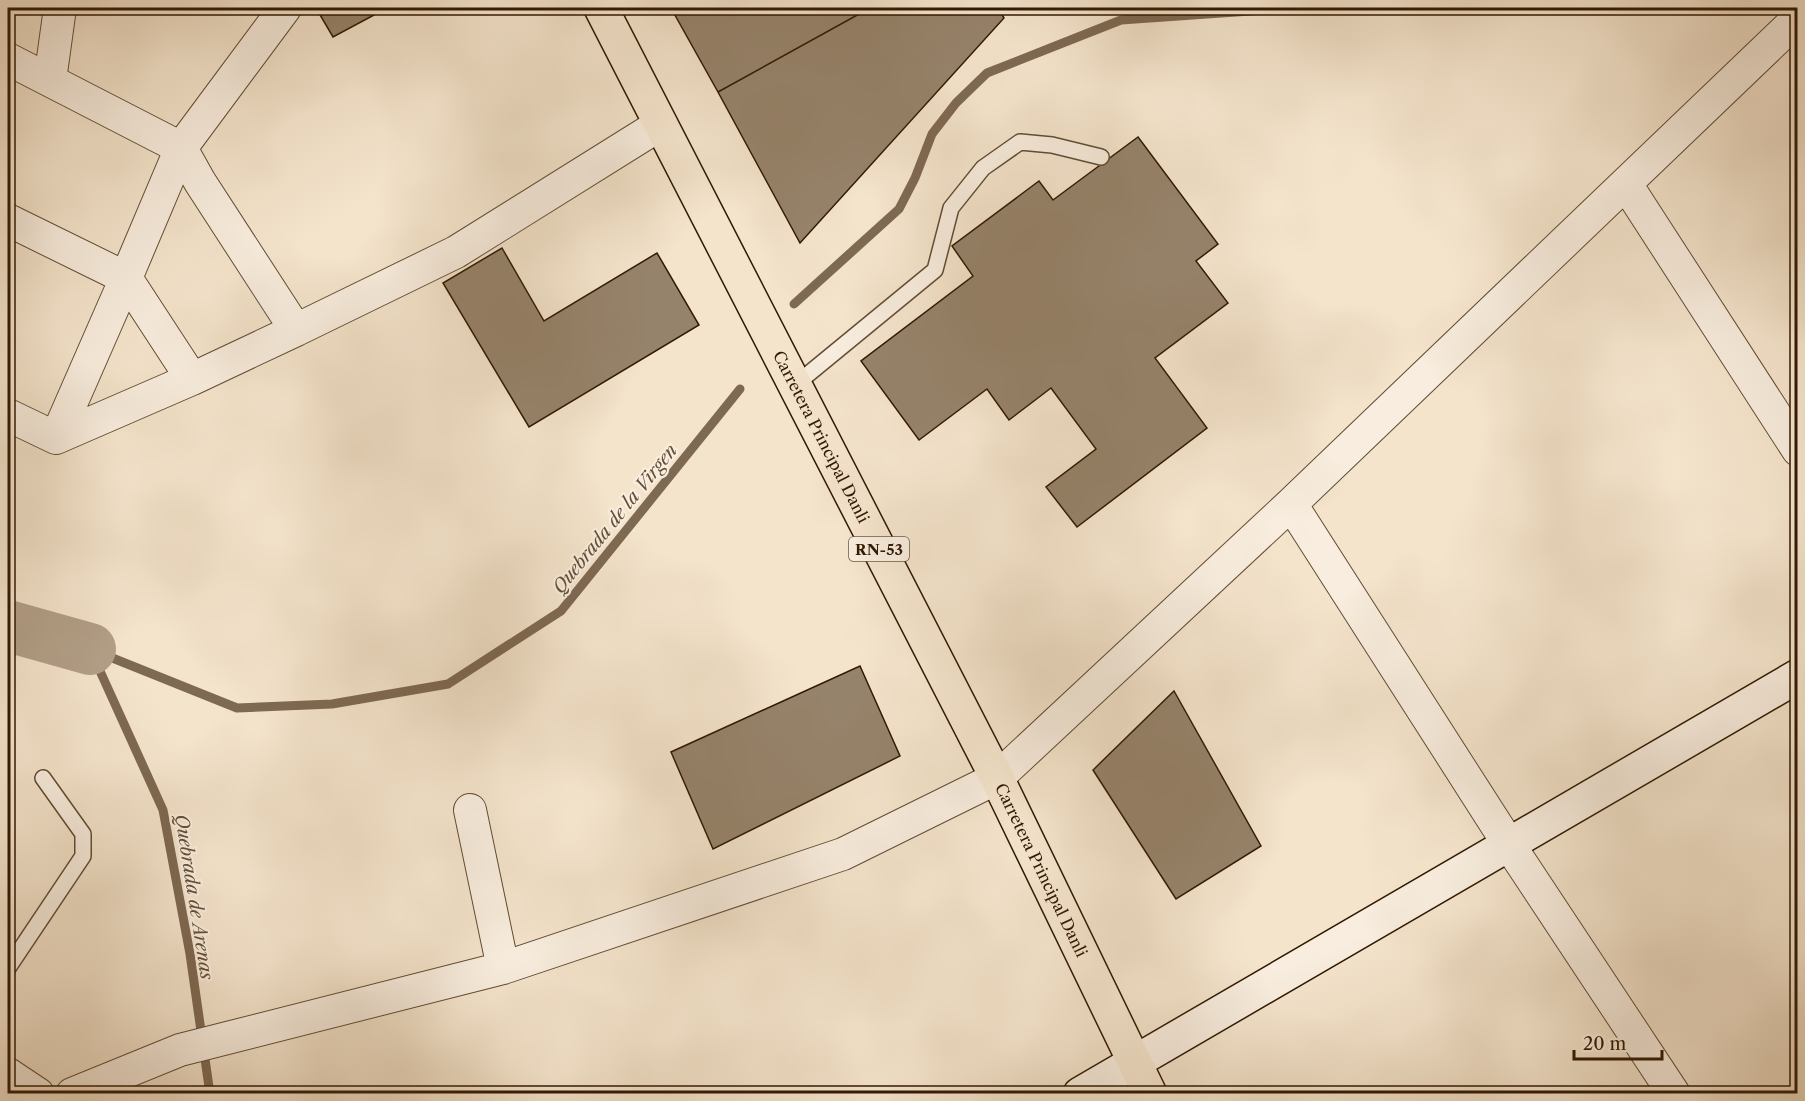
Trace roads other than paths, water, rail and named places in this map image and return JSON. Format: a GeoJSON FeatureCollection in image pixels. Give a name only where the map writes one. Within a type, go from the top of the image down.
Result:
{"type":"FeatureCollection","features":[{"type":"Feature","properties":{"kind":"main road","name":"Carretera Principal Danli"},"geometry":{"type":"LineString","coordinates":[[601,8],[997,778],[1150,1094]]}},
{"type":"Feature","properties":{"kind":"main road"},"geometry":{"type":"LineString","coordinates":[[1080,1094],[1797,676]]}},
{"type":"Feature","properties":{"kind":"street"},"geometry":{"type":"LineString","coordinates":[[50,80],[60,8]]}},
{"type":"Feature","properties":{"kind":"street"},"geometry":{"type":"LineString","coordinates":[[56,438],[180,148],[285,8]]}},
{"type":"Feature","properties":{"kind":"street"},"geometry":{"type":"LineString","coordinates":[[72,1094],[180,1050],[503,968],[843,854],[997,778],[1291,504],[1789,27],[1797,14]]}},
{"type":"Feature","properties":{"kind":"street"},"geometry":{"type":"LineString","coordinates":[[8,59],[180,148],[296,330]]}},
{"type":"Feature","properties":{"kind":"street"},"geometry":{"type":"LineString","coordinates":[[8,415],[56,438],[192,379],[456,252],[661,124]]}},
{"type":"Feature","properties":{"kind":"street"},"geometry":{"type":"LineString","coordinates":[[1626,184],[1797,450]]}},
{"type":"Feature","properties":{"kind":"street"},"geometry":{"type":"LineString","coordinates":[[8,220],[126,278],[192,379]]}},
{"type":"Feature","properties":{"kind":"street"},"geometry":{"type":"LineString","coordinates":[[1291,504],[1508,843],[1674,1094]]}},
{"type":"Feature","properties":{"kind":"street"},"geometry":{"type":"LineString","coordinates":[[470,810],[503,968]]}},
{"type":"Feature","properties":{"kind":"street"},"geometry":{"type":"LineString","coordinates":[[8,1074],[38,1094]]}},
{"type":"Feature","properties":{"kind":"lane"},"geometry":{"type":"LineString","coordinates":[[795,385],[935,270],[951,208],[983,168],[1020,142],[1052,145],[1101,157]]}},
{"type":"Feature","properties":{"kind":"lane"},"geometry":{"type":"LineString","coordinates":[[8,968],[83,856],[83,834],[43,778]]}},
{"type":"Feature","properties":{"kind":"waterway","name":"Quebrada de la Virgen"},"geometry":{"type":"LineString","coordinates":[[794,304],[899,209],[915,178],[932,134],[956,103],[987,73],[1121,20],[1294,8],[1342,8]]}},
{"type":"Feature","properties":{"kind":"waterway","name":"Quebrada de la Virgen"},"geometry":{"type":"LineString","coordinates":[[90,649],[237,708],[332,704],[448,684],[561,611],[740,389]]}},
{"type":"Feature","properties":{"kind":"waterway"},"geometry":{"type":"LineString","coordinates":[[8,626],[90,649]]}},
{"type":"Feature","properties":{"kind":"waterway","name":"Quebrada de Arenas"},"geometry":{"type":"LineString","coordinates":[[90,649],[163,810],[190,954],[210,1094]]}}]}
